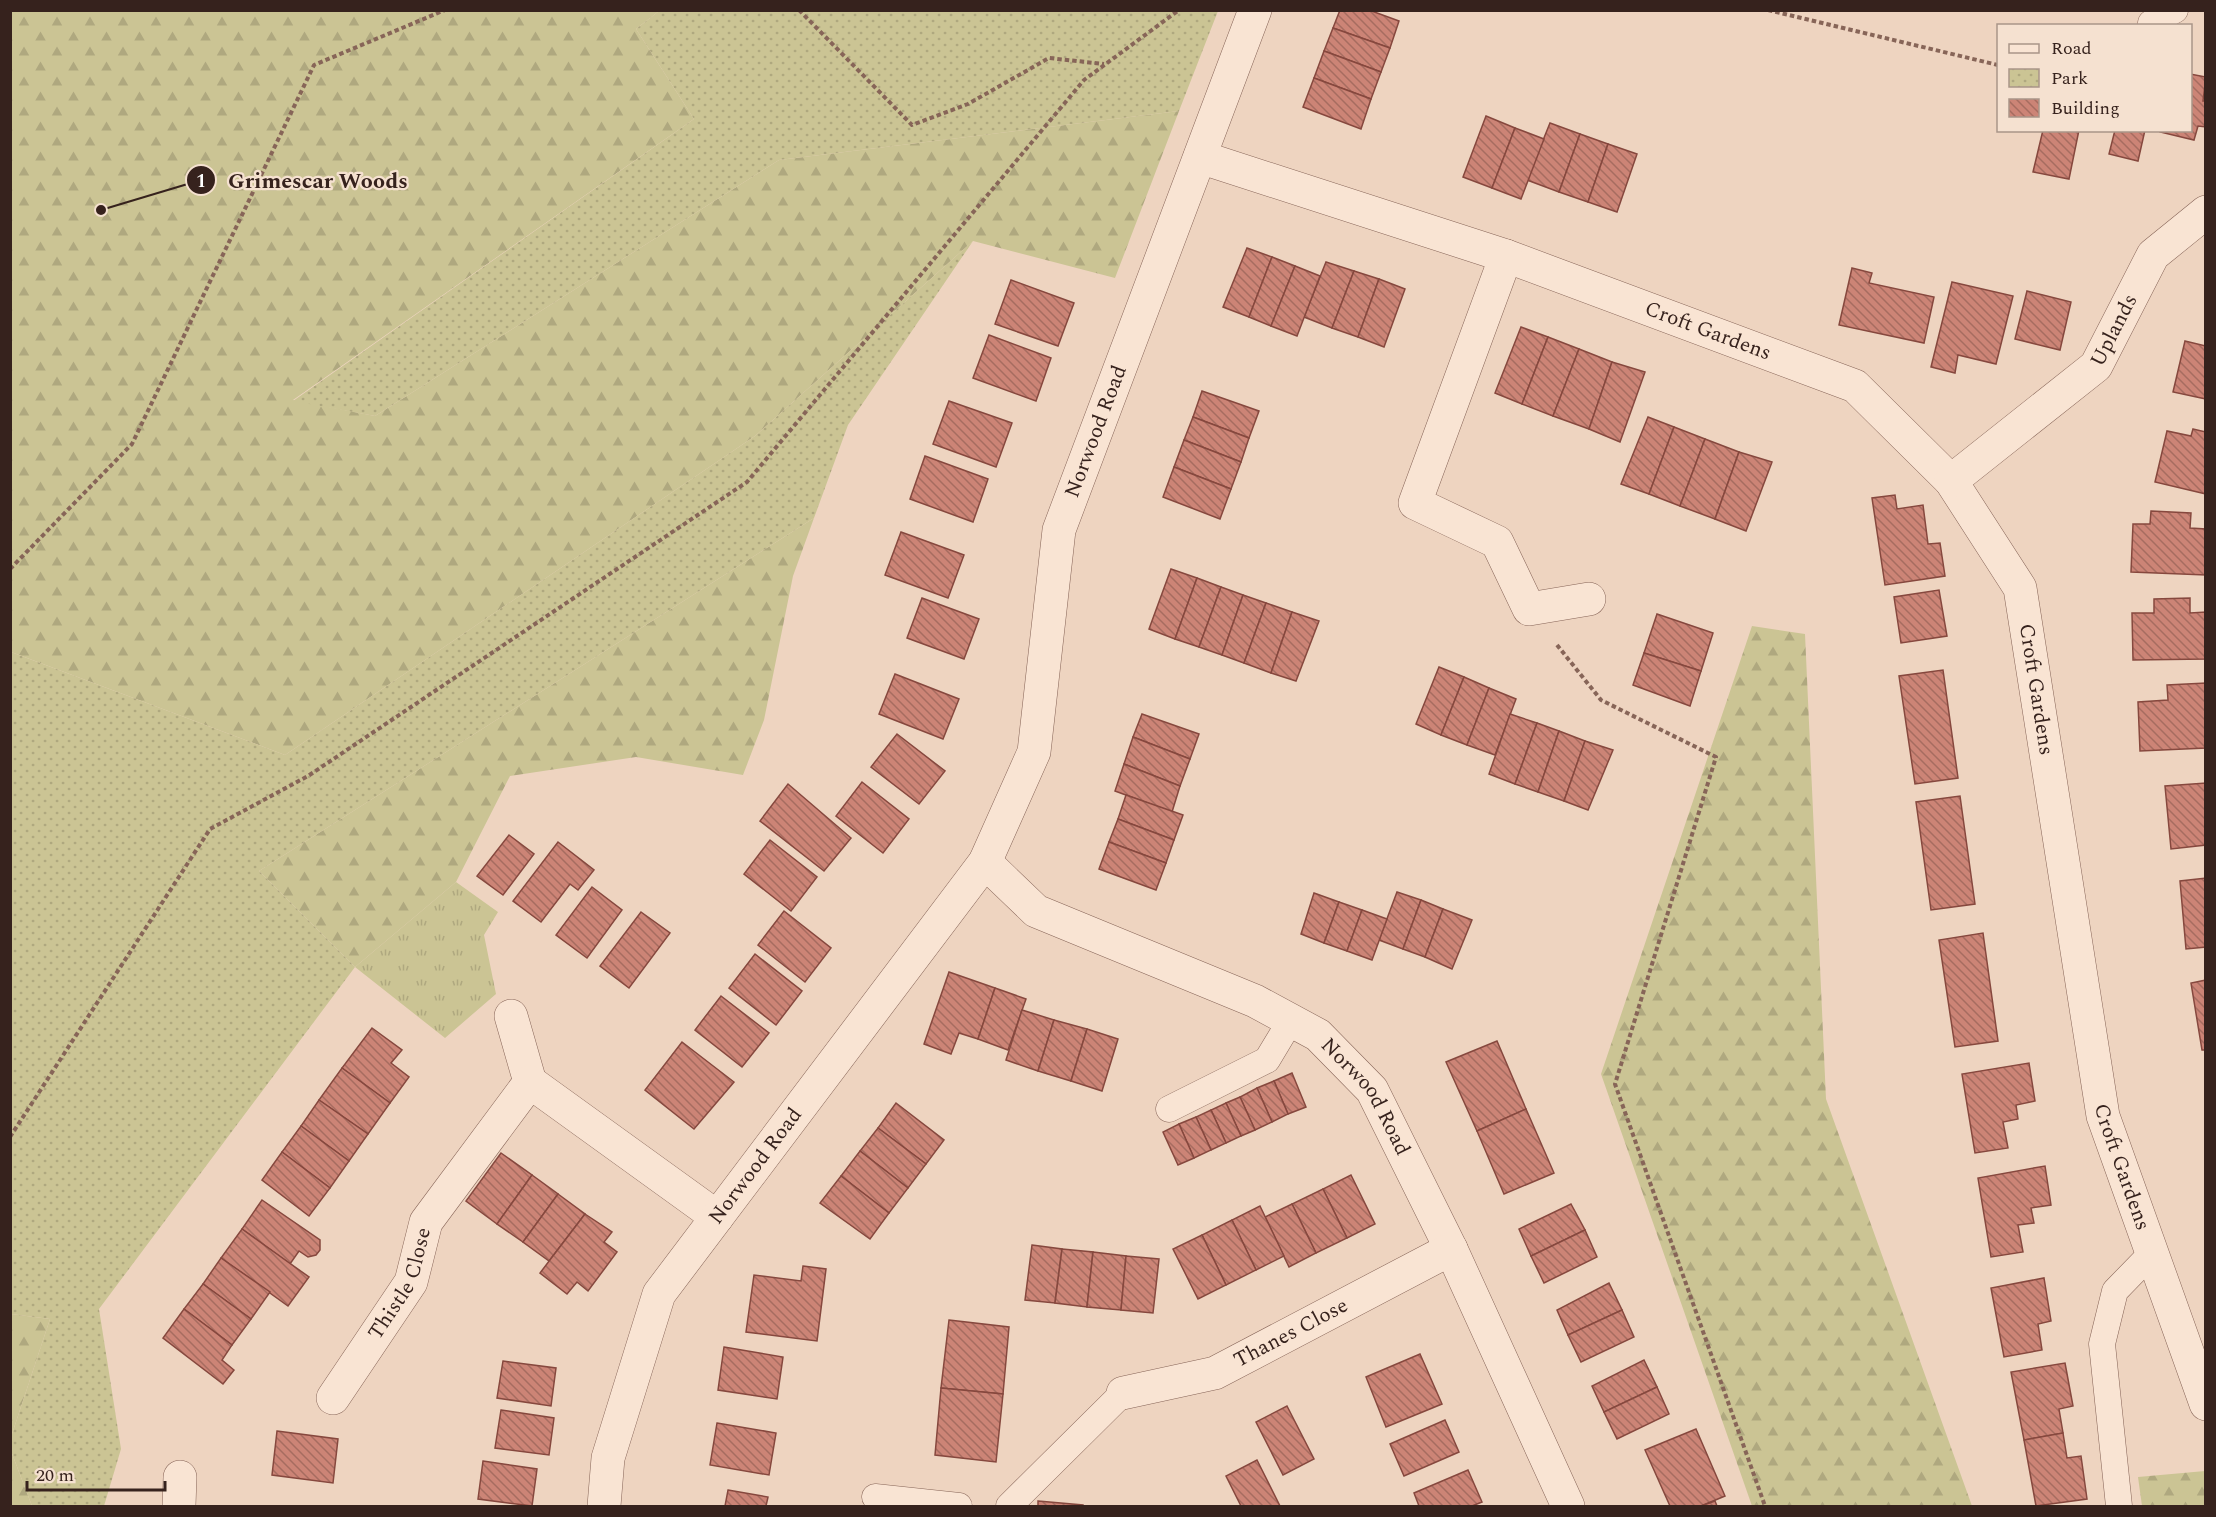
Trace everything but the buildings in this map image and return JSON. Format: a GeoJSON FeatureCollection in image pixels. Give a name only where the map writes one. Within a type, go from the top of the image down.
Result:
{"type":"FeatureCollection","features":[{"type":"Feature","properties":{"kind":"street","name":"Norwood Road"},"geometry":{"type":"LineString","coordinates":[[604,1506],[608,1458],[659,1294],[985,862],[1034,752],[1059,530],[1255,10]]}},
{"type":"Feature","properties":{"kind":"street","name":"Croft Gardens"},"geometry":{"type":"LineString","coordinates":[[1200,157],[1506,256],[1855,386],[1951,481],[2020,588],[2103,1116],[2205,1404]]}},
{"type":"Feature","properties":{"kind":"street","name":"Uplands"},"geometry":{"type":"LineString","coordinates":[[1951,481],[2096,366],[2153,255],[2205,212]]}},
{"type":"Feature","properties":{"kind":"street"},"geometry":{"type":"LineString","coordinates":[[1506,256],[1415,503],[1497,542],[1529,609],[1589,598]]}},
{"type":"Feature","properties":{"kind":"street","name":"Norwood Road"},"geometry":{"type":"LineString","coordinates":[[985,862],[1036,911],[1255,1001],[1318,1035],[1372,1090],[1451,1250],[1568,1506]]}},
{"type":"Feature","properties":{"kind":"street"},"geometry":{"type":"LineString","coordinates":[[512,1016],[531,1082],[717,1217]]}},
{"type":"Feature","properties":{"kind":"street","name":"Thistle Close"},"geometry":{"type":"LineString","coordinates":[[333,1398],[411,1282],[426,1222],[531,1082]]}},
{"type":"Feature","properties":{"kind":"street","name":"Thanes Close"},"geometry":{"type":"LineString","coordinates":[[1124,1394],[1215,1373],[1451,1250]]}},
{"type":"Feature","properties":{"kind":"lane"},"geometry":{"type":"LineString","coordinates":[[2151,23],[2175,10]]}},
{"type":"Feature","properties":{"kind":"lane"},"geometry":{"type":"LineString","coordinates":[[1169,1109],[1268,1059],[1291,1020]]}},
{"type":"Feature","properties":{"kind":"lane"},"geometry":{"type":"LineString","coordinates":[[2119,1506],[2102,1344],[2115,1291],[2152,1253]]}},
{"type":"Feature","properties":{"kind":"lane"},"geometry":{"type":"LineString","coordinates":[[1009,1506],[1124,1394]]}},
{"type":"Feature","properties":{"kind":"lane"},"geometry":{"type":"LineString","coordinates":[[875,1497],[958,1506]]}},
{"type":"Feature","properties":{"kind":"path"},"geometry":{"type":"LineString","coordinates":[[10,569],[132,444],[314,65],[445,10]]}},
{"type":"Feature","properties":{"kind":"path"},"geometry":{"type":"LineString","coordinates":[[799,10],[912,124],[968,104],[1049,58],[1105,64]]}},
{"type":"Feature","properties":{"kind":"path"},"geometry":{"type":"LineString","coordinates":[[10,1137],[210,829],[308,776],[747,482],[1084,80],[1179,10]]}},
{"type":"Feature","properties":{"kind":"path"},"geometry":{"type":"LineString","coordinates":[[1768,10],[1997,64]]}},
{"type":"Feature","properties":{"kind":"path"},"geometry":{"type":"LineString","coordinates":[[1529,609],[1600,700],[1716,757],[1615,1084],[1765,1506]]}},
{"type":"Feature","properties":{"kind":"green space"},"geometry":{"type":"Polygon","coordinates":[[[10,11],[659,11],[636,29],[694,119],[293,400],[375,416],[779,160],[1179,111],[1115,278],[973,241],[755,436],[285,755],[11,652],[10,11]]]}},
{"type":"Feature","properties":{"kind":"green space"},"geometry":{"type":"Polygon","coordinates":[[[659,11],[1218,11],[1179,111],[779,160],[375,416],[293,401],[694,119],[636,29],[659,11]]]}},
{"type":"Feature","properties":{"kind":"green space"},"geometry":{"type":"Polygon","coordinates":[[[973,241],[848,425],[814,518],[259,871],[355,967],[99,1309],[121,1449],[104,1506],[32,1506],[11,1451],[11,1437],[50,1319],[11,1314],[11,652],[285,755],[755,436],[973,241]]]}},
{"type":"Feature","properties":{"kind":"green space"},"geometry":{"type":"Polygon","coordinates":[[[814,518],[793,576],[764,720],[743,775],[636,757],[510,776],[456,882],[355,967],[259,871],[814,518]]]}},
{"type":"Feature","properties":{"kind":"green space"},"geometry":{"type":"Polygon","coordinates":[[[1752,626],[1805,634],[1826,1099],[1972,1506],[1752,1506],[1601,1074],[1752,626]]]}},
{"type":"Feature","properties":{"kind":"green space"},"geometry":{"type":"Polygon","coordinates":[[[456,882],[498,912],[484,935],[496,994],[445,1038],[355,967],[456,882]]]}},
{"type":"Feature","properties":{"kind":"green space"},"geometry":{"type":"Polygon","coordinates":[[[11,1314],[50,1319],[11,1437],[11,1314]]]}},
{"type":"Feature","properties":{"kind":"green space"},"geometry":{"type":"Polygon","coordinates":[[[11,1451],[32,1506],[11,1506],[11,1451]]]}},
{"type":"Feature","properties":{"kind":"green space"},"geometry":{"type":"Polygon","coordinates":[[[2205,1471],[2205,1506],[2142,1506],[2138,1477],[2205,1471]]]}},
{"type":"Feature","properties":{"kind":"place","name":"Grimescar Woods"},"geometry":{"type":"Point","coordinates":[101,210]}}]}
